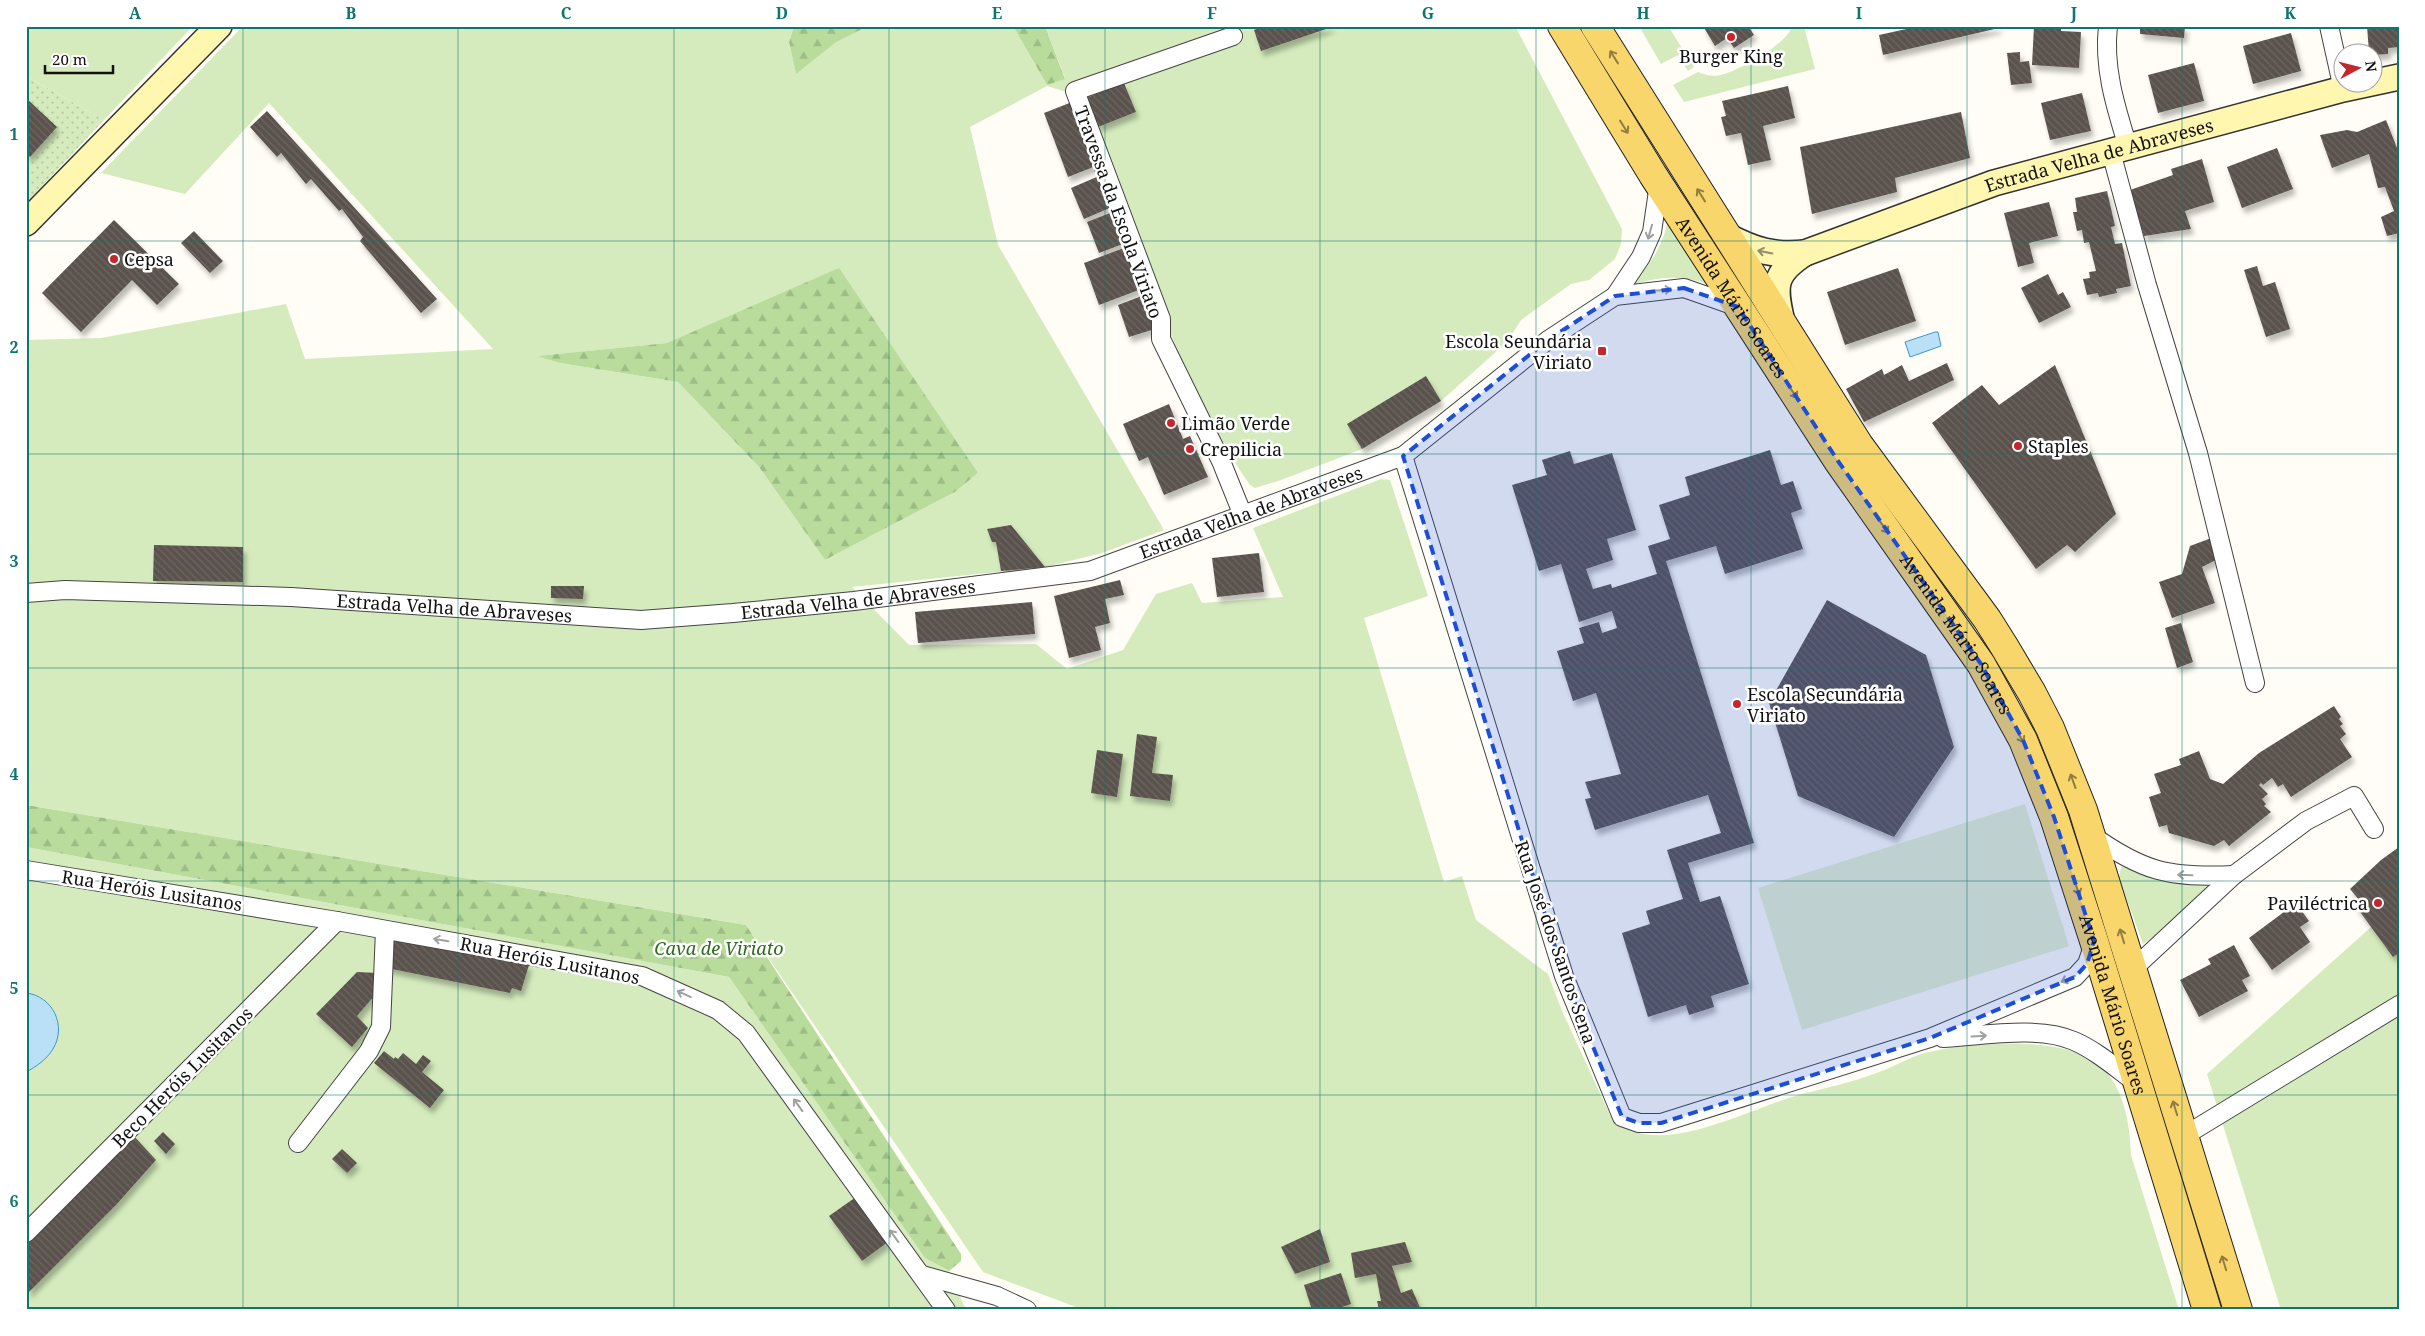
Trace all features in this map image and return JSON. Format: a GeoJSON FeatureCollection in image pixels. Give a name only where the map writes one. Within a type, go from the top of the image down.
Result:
{"type":"FeatureCollection","features":[{"type":"Feature","properties":{"kind":"main road","name":"Avenida Mário Soares"},"geometry":{"type":"LineString","coordinates":[[1562,26],[1659,184],[1738,307],[1838,461],[1985,673],[2023,740],[2054,817],[2207,1310]]}},
{"type":"Feature","properties":{"kind":"main road","name":"Avenida Mário Soares"},"geometry":{"type":"LineString","coordinates":[[1595,26],[1859,445],[1987,619],[2032,693],[2050,728],[2068,770],[2090,834],[2238,1310]]}},
{"type":"Feature","properties":{"kind":"street"},"geometry":{"type":"LineString","coordinates":[[26,222],[219,26]]}},
{"type":"Feature","properties":{"kind":"street"},"geometry":{"type":"LineString","coordinates":[[2108,26],[2106,40],[2119,149],[2147,284],[2198,453],[2255,682]]}},
{"type":"Feature","properties":{"kind":"street"},"geometry":{"type":"LineString","coordinates":[[2329,26],[2333,42]]}},
{"type":"Feature","properties":{"kind":"street","name":"Travessa da Escola Viriato"},"geometry":{"type":"LineString","coordinates":[[1233,36],[1075,91],[1161,320],[1161,338],[1221,461],[1242,513]]}},
{"type":"Feature","properties":{"kind":"street","name":"Estrada Velha de Abraveses"},"geometry":{"type":"LineString","coordinates":[[2382,81],[2399,78]]}},
{"type":"Feature","properties":{"kind":"street","name":"Estrada Velha de Abraveses"},"geometry":{"type":"LineString","coordinates":[[1806,253],[1994,183],[2332,91]]}},
{"type":"Feature","properties":{"kind":"street"},"geometry":{"type":"LineString","coordinates":[[1615,296],[1640,258],[1652,232],[1659,184]]}},
{"type":"Feature","properties":{"kind":"street"},"geometry":{"type":"LineString","coordinates":[[1727,236],[1752,249],[1768,253],[1786,255],[1806,253]]}},
{"type":"Feature","properties":{"kind":"street"},"geometry":{"type":"LineString","coordinates":[[1782,322],[1776,285],[1781,274],[1790,263],[1806,253]]}},
{"type":"Feature","properties":{"kind":"street"},"geometry":{"type":"LineString","coordinates":[[1615,296],[1684,288],[1738,307]]}},
{"type":"Feature","properties":{"kind":"street","name":"Estrada Velha de Abraveses"},"geometry":{"type":"LineString","coordinates":[[26,593],[65,590],[292,597],[641,620],[854,601],[1090,570],[1242,513],[1403,456],[1548,340],[1615,296]]}},
{"type":"Feature","properties":{"kind":"street","name":"Rua José dos Santos Sena"},"geometry":{"type":"LineString","coordinates":[[1403,456],[1564,976],[1622,1117],[1639,1123],[1661,1124],[1930,1038],[2075,977],[2087,964],[2094,941]]}},
{"type":"Feature","properties":{"kind":"street"},"geometry":{"type":"LineString","coordinates":[[2133,970],[2234,875],[2306,821],[2354,796],[2374,829]]}},
{"type":"Feature","properties":{"kind":"street"},"geometry":{"type":"LineString","coordinates":[[2090,834],[2119,855],[2161,871],[2176,875],[2234,875]]}},
{"type":"Feature","properties":{"kind":"street","name":"Rua Heróis Lusitanos"},"geometry":{"type":"LineString","coordinates":[[26,870],[337,921],[642,976],[718,1010],[746,1033],[946,1310]]}},
{"type":"Feature","properties":{"kind":"street","name":"Beco Heróis Lusitanos"},"geometry":{"type":"LineString","coordinates":[[26,1233],[337,921]]}},
{"type":"Feature","properties":{"kind":"street"},"geometry":{"type":"LineString","coordinates":[[298,1143],[369,1052],[381,1027],[385,930]]}},
{"type":"Feature","properties":{"kind":"street"},"geometry":{"type":"LineString","coordinates":[[2184,1136],[2399,1005]]}},
{"type":"Feature","properties":{"kind":"street","name":"Rua José dos Santos Sena"},"geometry":{"type":"LineString","coordinates":[[1930,1038],[2018,1034],[2055,1035],[2088,1048],[2138,1084]]}},
{"type":"Feature","properties":{"kind":"street"},"geometry":{"type":"LineString","coordinates":[[922,1275],[997,1296],[1027,1310]]}},
{"type":"Feature","properties":{"kind":"highlighted area"},"geometry":{"type":"Polygon","coordinates":[[[1684,288],[1738,307],[1838,461],[1981,664],[2023,740],[2054,817],[2094,941],[2087,964],[2075,977],[1930,1038],[1661,1123],[1639,1123],[1622,1117],[1564,976],[1403,456],[1548,340],[1615,296],[1684,288]]]}},
{"type":"Feature","properties":{"kind":"green space"},"geometry":{"type":"Polygon","coordinates":[[[26,26],[193,26],[104,120],[26,76],[26,26]]]}},
{"type":"Feature","properties":{"kind":"green space"},"geometry":{"type":"Polygon","coordinates":[[[243,26],[794,26],[789,42],[796,73],[835,43],[868,26],[1013,26],[1047,85],[1065,78],[1045,26],[1515,26],[1622,229],[1621,244],[1615,259],[1589,280],[1571,284],[1521,320],[1507,342],[1441,401],[1362,449],[1255,488],[1250,485],[1226,448],[1185,368],[1167,326],[1104,157],[1098,127],[1136,112],[1124,83],[1086,98],[1047,86],[970,127],[998,245],[1164,530],[1102,553],[1045,567],[852,587],[909,645],[1036,644],[1067,669],[1123,650],[1156,594],[1192,583],[1202,603],[1283,597],[1253,528],[1381,479],[1390,480],[1428,596],[1364,618],[1444,882],[1462,876],[1476,920],[1548,974],[1562,1011],[1610,1115],[1635,1132],[1670,1135],[1724,1122],[1795,1096],[1869,1076],[1907,1059],[1943,1049],[1989,1044],[2039,1045],[2062,1048],[2082,1055],[2098,1064],[2107,1073],[2120,1094],[2127,1118],[2131,1155],[2179,1310],[1084,1310],[983,1272],[746,925],[26,805],[26,340],[101,338],[286,304],[305,359],[493,349],[269,103],[185,194],[101,173],[243,26]],[[667,343],[538,356],[560,363],[678,382],[759,467],[825,560],[955,492],[978,473],[667,343]]]}},
{"type":"Feature","properties":{"kind":"green space"},"geometry":{"type":"Polygon","coordinates":[[[794,26],[868,26],[835,43],[796,74],[789,42],[794,26]]]}},
{"type":"Feature","properties":{"kind":"green space"},"geometry":{"type":"Polygon","coordinates":[[[1013,26],[1045,26],[1065,79],[1047,85],[1013,26]]]}},
{"type":"Feature","properties":{"kind":"green space"},"geometry":{"type":"Polygon","coordinates":[[[1639,26],[1668,26],[1694,67],[1688,71],[1678,55],[1661,64],[1639,26]]]}},
{"type":"Feature","properties":{"kind":"green space"},"geometry":{"type":"Polygon","coordinates":[[[1792,26],[1804,26],[1815,69],[1684,102],[1673,85],[1698,72],[1718,76],[1750,63],[1782,40],[1789,33],[1792,26]]]}},
{"type":"Feature","properties":{"kind":"green space"},"geometry":{"type":"Polygon","coordinates":[[[26,76],[104,120],[26,203],[26,76]]]}},
{"type":"Feature","properties":{"kind":"green space"},"geometry":{"type":"Polygon","coordinates":[[[1668,220],[1707,284],[1687,279],[1668,278],[1649,280],[1629,286],[1654,257],[1668,220]]]}},
{"type":"Feature","properties":{"kind":"green space"},"geometry":{"type":"Polygon","coordinates":[[[839,268],[978,473],[955,492],[825,560],[759,467],[678,382],[560,363],[537,356],[667,343],[839,268]]]}},
{"type":"Feature","properties":{"kind":"green space"},"geometry":{"type":"Polygon","coordinates":[[[2025,804],[2069,946],[1802,1030],[1758,888],[2025,804]]]}},
{"type":"Feature","properties":{"kind":"green space","name":"Cava de Viriato"},"geometry":{"type":"Polygon","coordinates":[[[26,805],[746,925],[961,1254],[961,1261],[949,1271],[925,1258],[729,977],[26,847],[26,805]]]}},
{"type":"Feature","properties":{"kind":"green space"},"geometry":{"type":"Polygon","coordinates":[[[26,847],[729,977],[925,1258],[949,1271],[966,1310],[26,1310],[26,847]]]}},
{"type":"Feature","properties":{"kind":"green space"},"geometry":{"type":"Polygon","coordinates":[[[2126,866],[2156,879],[2186,884],[2209,884],[2209,890],[2168,927],[2143,944],[2119,878],[2121,867],[2126,866]]]}},
{"type":"Feature","properties":{"kind":"green space"},"geometry":{"type":"Polygon","coordinates":[[[2399,902],[2399,1310],[2281,1310],[2207,1074],[2399,902]]]}},
{"type":"Feature","properties":{"kind":"water"},"geometry":{"type":"Polygon","coordinates":[[[1938,332],[1941,346],[1910,357],[1905,342],[1938,332]]]}},
{"type":"Feature","properties":{"kind":"water"},"geometry":{"type":"Polygon","coordinates":[[[26,993],[35,995],[50,1006],[58,1022],[58,1031],[57,1040],[51,1053],[34,1068],[26,1072],[26,993]]]}},
{"type":"Feature","properties":{"kind":"building"},"geometry":{"type":"Polygon","coordinates":[[[1265,26],[1332,27],[1261,51],[1254,30],[1265,26]]]}},
{"type":"Feature","properties":{"kind":"building","name":"Burger King"},"geometry":{"type":"Polygon","coordinates":[[[1703,26],[1748,26],[1754,35],[1734,48],[1727,38],[1715,46],[1703,26]]]}},
{"type":"Feature","properties":{"kind":"building"},"geometry":{"type":"Polygon","coordinates":[[[1920,26],[1999,26],[1999,28],[1883,55],[1879,35],[1920,26]]]}},
{"type":"Feature","properties":{"kind":"building"},"geometry":{"type":"Polygon","coordinates":[[[2034,26],[2061,26],[2061,31],[2081,32],[2079,68],[2032,65],[2034,26]]]}},
{"type":"Feature","properties":{"kind":"building"},"geometry":{"type":"Polygon","coordinates":[[[2140,26],[2185,26],[2184,38],[2140,34],[2140,26]]]}},
{"type":"Feature","properties":{"kind":"building"},"geometry":{"type":"Polygon","coordinates":[[[2367,26],[2399,26],[2399,47],[2388,48],[2388,54],[2382,54],[2382,42],[2368,42],[2367,26]]]}},
{"type":"Feature","properties":{"kind":"building"},"geometry":{"type":"Polygon","coordinates":[[[2291,33],[2301,71],[2253,84],[2243,46],[2291,33]]]}},
{"type":"Feature","properties":{"kind":"building"},"geometry":{"type":"Polygon","coordinates":[[[2020,52],[2020,62],[2029,61],[2032,83],[2011,85],[2007,53],[2020,52]]]}},
{"type":"Feature","properties":{"kind":"building"},"geometry":{"type":"Polygon","coordinates":[[[2194,63],[2204,101],[2158,113],[2148,75],[2194,63]]]}},
{"type":"Feature","properties":{"kind":"building"},"geometry":{"type":"Polygon","coordinates":[[[1124,83],[1136,112],[1098,127],[1086,98],[1124,83]]]}},
{"type":"Feature","properties":{"kind":"building"},"geometry":{"type":"Polygon","coordinates":[[[1788,86],[1795,118],[1763,126],[1771,160],[1748,165],[1741,133],[1726,136],[1721,117],[1726,116],[1722,101],[1788,86]]]}},
{"type":"Feature","properties":{"kind":"building"},"geometry":{"type":"Polygon","coordinates":[[[2082,93],[2091,131],[2050,140],[2041,103],[2082,93]]]}},
{"type":"Feature","properties":{"kind":"building"},"geometry":{"type":"Polygon","coordinates":[[[26,98],[57,127],[30,157],[26,154],[26,98]]]}},
{"type":"Feature","properties":{"kind":"building"},"geometry":{"type":"Polygon","coordinates":[[[1072,102],[1096,166],[1068,177],[1044,113],[1072,102]]]}},
{"type":"Feature","properties":{"kind":"building"},"geometry":{"type":"Polygon","coordinates":[[[267,111],[437,299],[421,313],[360,241],[363,237],[342,209],[339,211],[311,179],[306,184],[281,153],[277,157],[250,127],[267,111]]]}},
{"type":"Feature","properties":{"kind":"building"},"geometry":{"type":"Polygon","coordinates":[[[1961,112],[1970,158],[1895,178],[1897,192],[1812,214],[1800,147],[1961,112]]]}},
{"type":"Feature","properties":{"kind":"building"},"geometry":{"type":"Polygon","coordinates":[[[2386,120],[2399,153],[2399,233],[2387,236],[2381,217],[2394,211],[2385,187],[2378,188],[2369,154],[2332,168],[2320,135],[2347,130],[2357,132],[2386,120]]]}},
{"type":"Feature","properties":{"kind":"building"},"geometry":{"type":"Polygon","coordinates":[[[2277,148],[2293,189],[2242,208],[2227,167],[2277,148]]]}},
{"type":"Feature","properties":{"kind":"building"},"geometry":{"type":"Polygon","coordinates":[[[2202,159],[2214,202],[2185,211],[2191,229],[2144,236],[2130,190],[2173,175],[2171,169],[2202,159]]]}},
{"type":"Feature","properties":{"kind":"building"},"geometry":{"type":"Polygon","coordinates":[[[1099,176],[1112,207],[1084,219],[1071,188],[1099,176]]]}},
{"type":"Feature","properties":{"kind":"building"},"geometry":{"type":"Polygon","coordinates":[[[2107,191],[2115,226],[2111,227],[2115,244],[2122,243],[2131,286],[2116,289],[2117,293],[2099,297],[2098,293],[2087,295],[2083,279],[2090,278],[2089,272],[2096,271],[2089,242],[2084,243],[2082,230],[2077,231],[2073,212],[2077,212],[2075,198],[2107,191]]]}},
{"type":"Feature","properties":{"kind":"building"},"geometry":{"type":"Polygon","coordinates":[[[2049,202],[2058,236],[2029,243],[2034,263],[2018,267],[2004,213],[2049,202]]]}},
{"type":"Feature","properties":{"kind":"building"},"geometry":{"type":"Polygon","coordinates":[[[1115,211],[1128,242],[1099,253],[1087,222],[1115,211]]]}},
{"type":"Feature","properties":{"kind":"building","name":"Cepsa"},"geometry":{"type":"Polygon","coordinates":[[[114,220],[179,284],[157,305],[132,280],[81,332],[42,293],[114,220]]]}},
{"type":"Feature","properties":{"kind":"building"},"geometry":{"type":"Polygon","coordinates":[[[194,231],[223,261],[210,273],[181,243],[194,231]]]}},
{"type":"Feature","properties":{"kind":"building"},"geometry":{"type":"Polygon","coordinates":[[[1129,246],[1144,288],[1099,305],[1084,263],[1129,246]]]}},
{"type":"Feature","properties":{"kind":"building"},"geometry":{"type":"Polygon","coordinates":[[[2257,266],[2263,286],[2275,282],[2290,329],[2266,337],[2244,270],[2257,266]]]}},
{"type":"Feature","properties":{"kind":"building"},"geometry":{"type":"Polygon","coordinates":[[[1898,268],[1916,321],[1845,345],[1827,292],[1898,268]]]}},
{"type":"Feature","properties":{"kind":"building"},"geometry":{"type":"Polygon","coordinates":[[[2048,274],[2058,295],[2063,292],[2071,307],[2039,323],[2021,288],[2048,274]]]}},
{"type":"Feature","properties":{"kind":"building"},"geometry":{"type":"Polygon","coordinates":[[[1147,294],[1158,328],[1129,337],[1118,305],[1147,294]]]}},
{"type":"Feature","properties":{"kind":"building"},"geometry":{"type":"Polygon","coordinates":[[[1947,363],[1954,380],[1864,422],[1846,389],[1882,369],[1884,375],[1902,365],[1909,381],[1947,363]]]}},
{"type":"Feature","properties":{"kind":"building","name":"Staples"},"geometry":{"type":"Polygon","coordinates":[[[2055,365],[2116,514],[2075,552],[2067,545],[2036,569],[1932,423],[1982,385],[1999,405],[2055,365]]]}},
{"type":"Feature","properties":{"kind":"building"},"geometry":{"type":"Polygon","coordinates":[[[1426,376],[1441,401],[1362,449],[1347,424],[1426,376]]]}},
{"type":"Feature","properties":{"kind":"building"},"geometry":{"type":"Polygon","coordinates":[[[1169,404],[1183,439],[1190,436],[1208,477],[1164,495],[1148,457],[1139,461],[1123,424],[1169,404]]]}},
{"type":"Feature","properties":{"kind":"building"},"geometry":{"type":"Polygon","coordinates":[[[1770,450],[1781,485],[1793,481],[1802,509],[1791,513],[1803,549],[1725,574],[1716,546],[1666,561],[1754,843],[1688,863],[1700,902],[1720,896],[1749,984],[1711,996],[1714,1007],[1689,1015],[1686,1005],[1648,1017],[1622,933],[1650,924],[1646,911],[1683,899],[1667,850],[1721,833],[1708,795],[1595,830],[1585,799],[1591,798],[1585,782],[1621,774],[1596,693],[1573,701],[1557,651],[1584,643],[1579,628],[1599,622],[1602,633],[1617,628],[1612,611],[1579,622],[1561,564],[1539,571],[1512,485],[1547,475],[1542,460],[1570,451],[1574,464],[1612,453],[1636,530],[1607,539],[1613,560],[1586,569],[1593,589],[1611,584],[1612,588],[1657,574],[1648,546],[1670,539],[1659,505],[1690,495],[1685,477],[1770,450]]]}},
{"type":"Feature","properties":{"kind":"building"},"geometry":{"type":"Polygon","coordinates":[[[1011,525],[1045,567],[1001,571],[996,542],[992,542],[987,529],[1011,525]]]}},
{"type":"Feature","properties":{"kind":"building"},"geometry":{"type":"Polygon","coordinates":[[[2214,537],[2218,559],[2202,567],[2215,603],[2172,618],[2159,582],[2182,574],[2190,546],[2214,537]]]}},
{"type":"Feature","properties":{"kind":"building"},"geometry":{"type":"Polygon","coordinates":[[[154,545],[243,547],[243,582],[153,581],[154,545]]]}},
{"type":"Feature","properties":{"kind":"building"},"geometry":{"type":"Polygon","coordinates":[[[1259,553],[1264,592],[1217,597],[1212,558],[1259,553]]]}},
{"type":"Feature","properties":{"kind":"building"},"geometry":{"type":"Polygon","coordinates":[[[1120,580],[1124,595],[1105,599],[1110,623],[1095,627],[1101,650],[1069,658],[1054,596],[1120,580]]]}},
{"type":"Feature","properties":{"kind":"building"},"geometry":{"type":"Polygon","coordinates":[[[551,586],[584,586],[583,599],[551,598],[551,586]]]}},
{"type":"Feature","properties":{"kind":"building"},"geometry":{"type":"Polygon","coordinates":[[[1827,600],[1926,655],[1954,747],[1894,837],[1798,796],[1769,703],[1827,600]]]}},
{"type":"Feature","properties":{"kind":"building"},"geometry":{"type":"Polygon","coordinates":[[[1032,602],[1035,634],[918,643],[915,612],[1032,602]]]}},
{"type":"Feature","properties":{"kind":"building"},"geometry":{"type":"Polygon","coordinates":[[[2181,623],[2193,662],[2177,668],[2165,628],[2181,623]]]}},
{"type":"Feature","properties":{"kind":"building"},"geometry":{"type":"Polygon","coordinates":[[[2334,706],[2341,717],[2339,719],[2343,724],[2340,726],[2346,734],[2340,739],[2352,757],[2291,797],[2283,784],[2278,787],[2272,778],[2263,785],[2261,783],[2259,785],[2268,794],[2262,799],[2266,804],[2264,806],[2271,812],[2229,846],[2224,840],[2214,846],[2169,833],[2167,825],[2159,827],[2149,797],[2161,793],[2154,774],[2181,765],[2179,759],[2199,751],[2210,779],[2223,784],[2259,753],[2334,706]]]}},
{"type":"Feature","properties":{"kind":"building"},"geometry":{"type":"Polygon","coordinates":[[[1137,734],[1157,737],[1152,773],[1173,775],[1170,801],[1130,796],[1137,734]]]}},
{"type":"Feature","properties":{"kind":"building"},"geometry":{"type":"Polygon","coordinates":[[[1097,750],[1123,754],[1117,797],[1091,793],[1097,750]]]}},
{"type":"Feature","properties":{"kind":"building","name":"Paviléctrica"},"geometry":{"type":"Polygon","coordinates":[[[2399,847],[2399,953],[2393,957],[2355,905],[2360,901],[2350,889],[2381,860],[2399,847]]]}},
{"type":"Feature","properties":{"kind":"building"},"geometry":{"type":"Polygon","coordinates":[[[2296,903],[2309,921],[2300,927],[2310,942],[2272,970],[2249,938],[2296,903]]]}},
{"type":"Feature","properties":{"kind":"building"},"geometry":{"type":"Polygon","coordinates":[[[394,937],[529,965],[521,991],[512,988],[510,993],[387,968],[394,937]]]}},
{"type":"Feature","properties":{"kind":"building"},"geometry":{"type":"Polygon","coordinates":[[[2234,945],[2250,976],[2242,980],[2248,991],[2199,1017],[2180,980],[2211,964],[2208,959],[2234,945]]]}},
{"type":"Feature","properties":{"kind":"building"},"geometry":{"type":"Polygon","coordinates":[[[357,972],[378,973],[375,995],[357,1016],[368,1028],[352,1047],[316,1014],[357,972]]]}},
{"type":"Feature","properties":{"kind":"building"},"geometry":{"type":"Polygon","coordinates":[[[384,1051],[394,1059],[395,1057],[398,1059],[403,1053],[416,1064],[423,1055],[431,1061],[422,1072],[444,1090],[430,1108],[374,1063],[384,1051]]]}},
{"type":"Feature","properties":{"kind":"building"},"geometry":{"type":"Polygon","coordinates":[[[163,1132],[175,1144],[166,1154],[154,1141],[163,1132]]]}},
{"type":"Feature","properties":{"kind":"building"},"geometry":{"type":"Polygon","coordinates":[[[132,1134],[156,1160],[116,1205],[28,1293],[26,1240],[88,1181],[94,1179],[93,1172],[132,1134]]]}},
{"type":"Feature","properties":{"kind":"building"},"geometry":{"type":"Polygon","coordinates":[[[342,1149],[357,1163],[347,1173],[332,1159],[342,1149]]]}},
{"type":"Feature","properties":{"kind":"building"},"geometry":{"type":"Polygon","coordinates":[[[856,1197],[888,1242],[862,1261],[829,1216],[856,1197]]]}},
{"type":"Feature","properties":{"kind":"building"},"geometry":{"type":"Polygon","coordinates":[[[1320,1229],[1330,1262],[1295,1274],[1281,1247],[1320,1229]]]}},
{"type":"Feature","properties":{"kind":"building"},"geometry":{"type":"Polygon","coordinates":[[[1405,1242],[1412,1262],[1392,1266],[1401,1293],[1412,1289],[1421,1310],[1379,1310],[1377,1301],[1381,1301],[1376,1274],[1355,1278],[1351,1253],[1405,1242]]]}},
{"type":"Feature","properties":{"kind":"building"},"geometry":{"type":"Polygon","coordinates":[[[1341,1273],[1351,1304],[1333,1310],[1312,1310],[1304,1285],[1341,1273]]]}},
{"type":"Feature","properties":{"kind":"place","name":"Burger King"},"geometry":{"type":"Point","coordinates":[1731,37]}},
{"type":"Feature","properties":{"kind":"place","name":"Cepsa"},"geometry":{"type":"Point","coordinates":[114,259]}},
{"type":"Feature","properties":{"kind":"place","name":"Escola Seundária Viriato"},"geometry":{"type":"Point","coordinates":[1602,351]}},
{"type":"Feature","properties":{"kind":"place","name":"Limão Verde"},"geometry":{"type":"Point","coordinates":[1171,423]}},
{"type":"Feature","properties":{"kind":"place","name":"Staples"},"geometry":{"type":"Point","coordinates":[2018,446]}},
{"type":"Feature","properties":{"kind":"place","name":"Crepilicia"},"geometry":{"type":"Point","coordinates":[1190,449]}},
{"type":"Feature","properties":{"kind":"place","name":"Escola Secundária Viriato"},"geometry":{"type":"Point","coordinates":[1737,704]}},
{"type":"Feature","properties":{"kind":"place","name":"Paviléctrica"},"geometry":{"type":"Point","coordinates":[2378,903]}}]}
